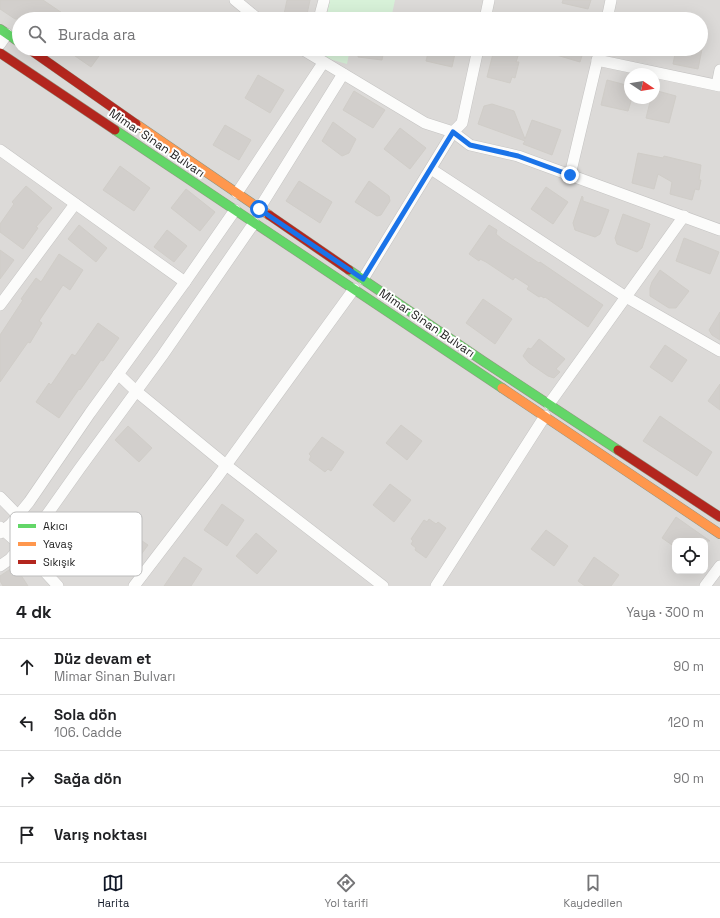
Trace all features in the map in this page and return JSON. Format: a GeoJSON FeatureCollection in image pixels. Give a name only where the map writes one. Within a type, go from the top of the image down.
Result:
{"type":"FeatureCollection","features":[{"type":"Feature","properties":{"kind":"main road","name":"Mimar Sinan Bulvarı"},"geometry":{"type":"LineString","coordinates":[[0,53],[720,534]]}},
{"type":"Feature","properties":{"kind":"main road","name":"Mimar Sinan Bulvarı"},"geometry":{"type":"LineString","coordinates":[[39,56],[259,209],[720,517]]}},
{"type":"Feature","properties":{"kind":"street"},"geometry":{"type":"LineString","coordinates":[[235,0],[250,12]]}},
{"type":"Feature","properties":{"kind":"street"},"geometry":{"type":"LineString","coordinates":[[321,12],[324,0]]}},
{"type":"Feature","properties":{"kind":"street"},"geometry":{"type":"LineString","coordinates":[[486,12],[489,0]]}},
{"type":"Feature","properties":{"kind":"street"},"geometry":{"type":"LineString","coordinates":[[608,12],[611,0]]}},
{"type":"Feature","properties":{"kind":"street"},"geometry":{"type":"LineString","coordinates":[[0,44],[4,32]]}},
{"type":"Feature","properties":{"kind":"street"},"geometry":{"type":"LineString","coordinates":[[314,56],[425,123],[453,132],[470,145],[518,156],[720,230]]}},
{"type":"Feature","properties":{"kind":"street"},"geometry":{"type":"LineString","coordinates":[[363,279],[453,132],[462,123],[476,56]]}},
{"type":"Feature","properties":{"kind":"street"},"geometry":{"type":"LineString","coordinates":[[570,175],[599,56]]}},
{"type":"Feature","properties":{"kind":"street"},"geometry":{"type":"LineString","coordinates":[[607,56],[719,85],[720,70]]}},
{"type":"Feature","properties":{"kind":"street"},"geometry":{"type":"LineString","coordinates":[[237,193],[323,63]]}},
{"type":"Feature","properties":{"kind":"street"},"geometry":{"type":"LineString","coordinates":[[259,209],[343,74]]}},
{"type":"Feature","properties":{"kind":"street"},"geometry":{"type":"LineString","coordinates":[[0,150],[186,282]]}},
{"type":"Feature","properties":{"kind":"street"},"geometry":{"type":"LineString","coordinates":[[431,168],[626,297],[720,351]]}},
{"type":"Feature","properties":{"kind":"street"},"geometry":{"type":"LineString","coordinates":[[0,305],[75,204]]}},
{"type":"Feature","properties":{"kind":"street"},"geometry":{"type":"LineString","coordinates":[[21,512],[118,374],[186,282],[235,210]]}},
{"type":"Feature","properties":{"kind":"street"},"geometry":{"type":"LineString","coordinates":[[549,404],[684,216]]}},
{"type":"Feature","properties":{"kind":"street"},"geometry":{"type":"LineString","coordinates":[[49,512],[162,356],[254,223]]}},
{"type":"Feature","properties":{"kind":"street"},"geometry":{"type":"LineString","coordinates":[[142,575],[226,465],[354,289]]}},
{"type":"Feature","properties":{"kind":"street"},"geometry":{"type":"LineString","coordinates":[[118,374],[136,391],[226,465],[383,586]]}},
{"type":"Feature","properties":{"kind":"street"},"geometry":{"type":"LineString","coordinates":[[436,586],[545,416]]}},
{"type":"Feature","properties":{"kind":"street"},"geometry":{"type":"LineString","coordinates":[[0,497],[15,512]]}},
{"type":"Feature","properties":{"kind":"street"},"geometry":{"type":"LineString","coordinates":[[10,522],[1,530],[10,537]]}},
{"type":"Feature","properties":{"kind":"street"},"geometry":{"type":"LineString","coordinates":[[0,566],[10,559]]}},
{"type":"Feature","properties":{"kind":"street"},"geometry":{"type":"LineString","coordinates":[[705,586],[720,566]]}},
{"type":"Feature","properties":{"kind":"street"},"geometry":{"type":"LineString","coordinates":[[49,576],[58,586]]}},
{"type":"Feature","properties":{"kind":"street"},"geometry":{"type":"LineString","coordinates":[[134,586],[142,576]]}},
{"type":"Feature","properties":{"kind":"shaded area"},"geometry":{"type":"Polygon","coordinates":[[[0,0],[720,0],[720,586],[0,586],[0,0]]]}},
{"type":"Feature","properties":{"kind":"green space"},"geometry":{"type":"Polygon","coordinates":[[[330,0],[395,0],[392,12],[327,12],[330,0]]]}},
{"type":"Feature","properties":{"kind":"green space"},"geometry":{"type":"Polygon","coordinates":[[[322,56],[349,56],[347,64],[322,56]]]}},
{"type":"Feature","properties":{"kind":"building"},"geometry":{"type":"Polygon","coordinates":[[[0,0],[43,0],[61,12],[12,12],[12,17],[0,9],[0,0]]]}},
{"type":"Feature","properties":{"kind":"building"},"geometry":{"type":"Polygon","coordinates":[[[287,0],[310,0],[307,12],[284,12],[287,0]]]}},
{"type":"Feature","properties":{"kind":"building"},"geometry":{"type":"Polygon","coordinates":[[[563,0],[591,0],[588,9],[562,3],[563,0]]]}},
{"type":"Feature","properties":{"kind":"building"},"geometry":{"type":"Polygon","coordinates":[[[75,56],[99,56],[91,67],[75,56]]]}},
{"type":"Feature","properties":{"kind":"building"},"geometry":{"type":"Polygon","coordinates":[[[358,56],[383,56],[382,60],[358,56]]]}},
{"type":"Feature","properties":{"kind":"building"},"geometry":{"type":"Polygon","coordinates":[[[427,56],[454,56],[452,67],[426,61],[427,56]]]}},
{"type":"Feature","properties":{"kind":"building"},"geometry":{"type":"Polygon","coordinates":[[[492,56],[518,56],[516,62],[519,62],[515,78],[512,77],[510,83],[487,77],[492,56]]]}},
{"type":"Feature","properties":{"kind":"building"},"geometry":{"type":"Polygon","coordinates":[[[560,56],[582,56],[580,62],[560,56]]]}},
{"type":"Feature","properties":{"kind":"building"},"geometry":{"type":"Polygon","coordinates":[[[675,56],[701,56],[698,69],[673,64],[675,56]]]}},
{"type":"Feature","properties":{"kind":"building"},"geometry":{"type":"Polygon","coordinates":[[[258,75],[284,90],[270,113],[245,98],[258,75]]]}},
{"type":"Feature","properties":{"kind":"building"},"geometry":{"type":"Polygon","coordinates":[[[607,80],[624,84],[624,104],[630,104],[628,111],[601,105],[607,80]]]}},
{"type":"Feature","properties":{"kind":"building"},"geometry":{"type":"Polygon","coordinates":[[[354,91],[385,110],[373,128],[343,110],[354,91]]]}},
{"type":"Feature","properties":{"kind":"building"},"geometry":{"type":"Polygon","coordinates":[[[660,92],[676,96],[669,123],[646,118],[650,104],[660,104],[660,92]]]}},
{"type":"Feature","properties":{"kind":"building"},"geometry":{"type":"Polygon","coordinates":[[[492,104],[514,111],[525,139],[532,120],[561,130],[552,155],[523,144],[525,141],[478,124],[484,106],[492,104]]]}},
{"type":"Feature","properties":{"kind":"building"},"geometry":{"type":"Polygon","coordinates":[[[333,122],[356,139],[349,153],[342,156],[322,141],[333,122]]]}},
{"type":"Feature","properties":{"kind":"building"},"geometry":{"type":"Polygon","coordinates":[[[225,125],[251,140],[239,160],[213,145],[225,125]]]}},
{"type":"Feature","properties":{"kind":"building"},"geometry":{"type":"Polygon","coordinates":[[[400,128],[426,148],[410,169],[384,149],[400,128]]]}},
{"type":"Feature","properties":{"kind":"building"},"geometry":{"type":"Polygon","coordinates":[[[638,153],[663,158],[664,156],[701,165],[699,190],[695,189],[692,200],[670,194],[672,182],[658,174],[654,189],[632,183],[638,153]]]}},
{"type":"Feature","properties":{"kind":"building"},"geometry":{"type":"Polygon","coordinates":[[[120,166],[150,188],[134,211],[103,190],[120,166]]]}},
{"type":"Feature","properties":{"kind":"building"},"geometry":{"type":"Polygon","coordinates":[[[299,181],[332,202],[320,223],[286,201],[299,181]]]}},
{"type":"Feature","properties":{"kind":"building"},"geometry":{"type":"Polygon","coordinates":[[[369,181],[389,196],[390,201],[381,215],[377,216],[355,202],[369,181]]]}},
{"type":"Feature","properties":{"kind":"building"},"geometry":{"type":"Polygon","coordinates":[[[26,186],[52,208],[36,227],[38,228],[23,249],[0,232],[0,224],[14,204],[12,202],[26,186]]]}},
{"type":"Feature","properties":{"kind":"building"},"geometry":{"type":"Polygon","coordinates":[[[546,187],[568,202],[553,224],[531,209],[546,187]]]}},
{"type":"Feature","properties":{"kind":"building"},"geometry":{"type":"Polygon","coordinates":[[[186,189],[215,212],[200,231],[171,208],[186,189]]]}},
{"type":"Feature","properties":{"kind":"building"},"geometry":{"type":"Polygon","coordinates":[[[582,196],[583,201],[609,210],[600,234],[595,237],[575,230],[573,223],[582,196]]]}},
{"type":"Feature","properties":{"kind":"building"},"geometry":{"type":"Polygon","coordinates":[[[623,214],[650,224],[642,248],[637,252],[617,244],[615,238],[623,214]]]}},
{"type":"Feature","properties":{"kind":"building"},"geometry":{"type":"Polygon","coordinates":[[[79,225],[107,248],[96,262],[68,239],[79,225]]]}},
{"type":"Feature","properties":{"kind":"building"},"geometry":{"type":"Polygon","coordinates":[[[489,225],[497,230],[496,234],[502,239],[539,263],[540,262],[603,305],[588,327],[545,297],[539,297],[527,289],[529,286],[515,277],[513,280],[486,262],[480,259],[479,261],[469,254],[489,225]]]}},
{"type":"Feature","properties":{"kind":"building"},"geometry":{"type":"Polygon","coordinates":[[[167,230],[187,246],[174,262],[154,247],[167,230]]]}},
{"type":"Feature","properties":{"kind":"building"},"geometry":{"type":"Polygon","coordinates":[[[684,238],[719,252],[710,274],[676,261],[684,238]]]}},
{"type":"Feature","properties":{"kind":"building"},"geometry":{"type":"Polygon","coordinates":[[[0,250],[14,260],[0,279],[0,250]]]}},
{"type":"Feature","properties":{"kind":"building"},"geometry":{"type":"Polygon","coordinates":[[[59,254],[83,270],[70,290],[63,285],[39,321],[42,323],[30,343],[28,342],[0,382],[0,335],[23,300],[21,299],[36,278],[41,282],[59,254]]]}},
{"type":"Feature","properties":{"kind":"building"},"geometry":{"type":"Polygon","coordinates":[[[660,270],[689,291],[676,308],[669,308],[650,296],[652,282],[660,270]]]}},
{"type":"Feature","properties":{"kind":"building"},"geometry":{"type":"Polygon","coordinates":[[[483,299],[512,319],[495,344],[466,323],[483,299]]]}},
{"type":"Feature","properties":{"kind":"building"},"geometry":{"type":"Polygon","coordinates":[[[720,312],[720,340],[712,335],[709,330],[720,312]]]}},
{"type":"Feature","properties":{"kind":"building"},"geometry":{"type":"Polygon","coordinates":[[[98,323],[119,338],[103,361],[101,360],[80,390],[79,389],[59,418],[36,402],[49,383],[51,385],[72,354],[75,356],[98,323]]]}},
{"type":"Feature","properties":{"kind":"building"},"geometry":{"type":"Polygon","coordinates":[[[539,339],[565,359],[556,369],[560,372],[554,378],[548,376],[529,363],[523,356],[528,348],[531,349],[539,339]]]}},
{"type":"Feature","properties":{"kind":"building"},"geometry":{"type":"Polygon","coordinates":[[[665,345],[687,360],[672,382],[650,367],[665,345]]]}},
{"type":"Feature","properties":{"kind":"building"},"geometry":{"type":"Polygon","coordinates":[[[720,384],[720,410],[708,401],[720,384]]]}},
{"type":"Feature","properties":{"kind":"building"},"geometry":{"type":"Polygon","coordinates":[[[660,416],[712,452],[697,476],[643,441],[660,416]]]}},
{"type":"Feature","properties":{"kind":"building"},"geometry":{"type":"Polygon","coordinates":[[[401,425],[422,441],[407,460],[386,443],[401,425]]]}},
{"type":"Feature","properties":{"kind":"building"},"geometry":{"type":"Polygon","coordinates":[[[128,426],[152,448],[139,462],[115,440],[128,426]]]}},
{"type":"Feature","properties":{"kind":"building"},"geometry":{"type":"Polygon","coordinates":[[[322,437],[344,452],[331,471],[328,469],[325,472],[309,460],[311,456],[309,454],[322,437]]]}},
{"type":"Feature","properties":{"kind":"building"},"geometry":{"type":"Polygon","coordinates":[[[390,484],[411,500],[394,522],[373,505],[390,484]]]}},
{"type":"Feature","properties":{"kind":"building"},"geometry":{"type":"Polygon","coordinates":[[[222,504],[244,520],[227,546],[204,530],[222,504]]]}},
{"type":"Feature","properties":{"kind":"building"},"geometry":{"type":"Polygon","coordinates":[[[676,517],[706,538],[672,538],[672,545],[662,538],[676,517]]]}},
{"type":"Feature","properties":{"kind":"building"},"geometry":{"type":"Polygon","coordinates":[[[429,519],[436,524],[438,522],[446,528],[426,558],[415,550],[416,548],[411,544],[413,541],[411,539],[424,520],[427,522],[429,519]]]}},
{"type":"Feature","properties":{"kind":"building"},"geometry":{"type":"Polygon","coordinates":[[[546,530],[568,546],[554,566],[531,549],[546,530]]]}},
{"type":"Feature","properties":{"kind":"building"},"geometry":{"type":"Polygon","coordinates":[[[256,533],[277,551],[257,574],[236,556],[256,533]]]}},
{"type":"Feature","properties":{"kind":"building"},"geometry":{"type":"Polygon","coordinates":[[[142,541],[148,545],[142,553],[142,541]]]}},
{"type":"Feature","properties":{"kind":"building"},"geometry":{"type":"Polygon","coordinates":[[[184,557],[202,569],[191,586],[164,586],[184,557]]]}},
{"type":"Feature","properties":{"kind":"building"},"geometry":{"type":"Polygon","coordinates":[[[594,557],[619,575],[611,586],[585,586],[578,581],[594,557]]]}},
{"type":"Feature","properties":{"kind":"building"},"geometry":{"type":"Polygon","coordinates":[[[10,569],[10,576],[22,576],[28,586],[3,586],[0,581],[0,576],[10,569]]]}},
{"type":"Feature","properties":{"kind":"traffic: fast"},"geometry":{"type":"LineString","coordinates":[[0,29],[12,37]]}},
{"type":"Feature","properties":{"kind":"traffic: fast"},"geometry":{"type":"LineString","coordinates":[[115,130],[502,388]]}},
{"type":"Feature","properties":{"kind":"traffic: fast"},"geometry":{"type":"LineString","coordinates":[[349,270],[618,450]]}},
{"type":"Feature","properties":{"kind":"traffic: slow"},"geometry":{"type":"LineString","coordinates":[[136,124],[269,215]]}},
{"type":"Feature","properties":{"kind":"traffic: slow"},"geometry":{"type":"LineString","coordinates":[[502,388],[720,534]]}},
{"type":"Feature","properties":{"kind":"traffic: jam"},"geometry":{"type":"LineString","coordinates":[[0,53],[115,130]]}},
{"type":"Feature","properties":{"kind":"traffic: jam"},"geometry":{"type":"LineString","coordinates":[[39,56],[136,124]]}},
{"type":"Feature","properties":{"kind":"traffic: jam"},"geometry":{"type":"LineString","coordinates":[[269,215],[349,270]]}},
{"type":"Feature","properties":{"kind":"traffic: jam"},"geometry":{"type":"LineString","coordinates":[[618,450],[720,517]]}},
{"type":"Feature","properties":{"kind":"route"},"geometry":{"type":"LineString","coordinates":[[259,209],[363,279],[453,132],[470,145],[518,156],[570,175]]}}]}
